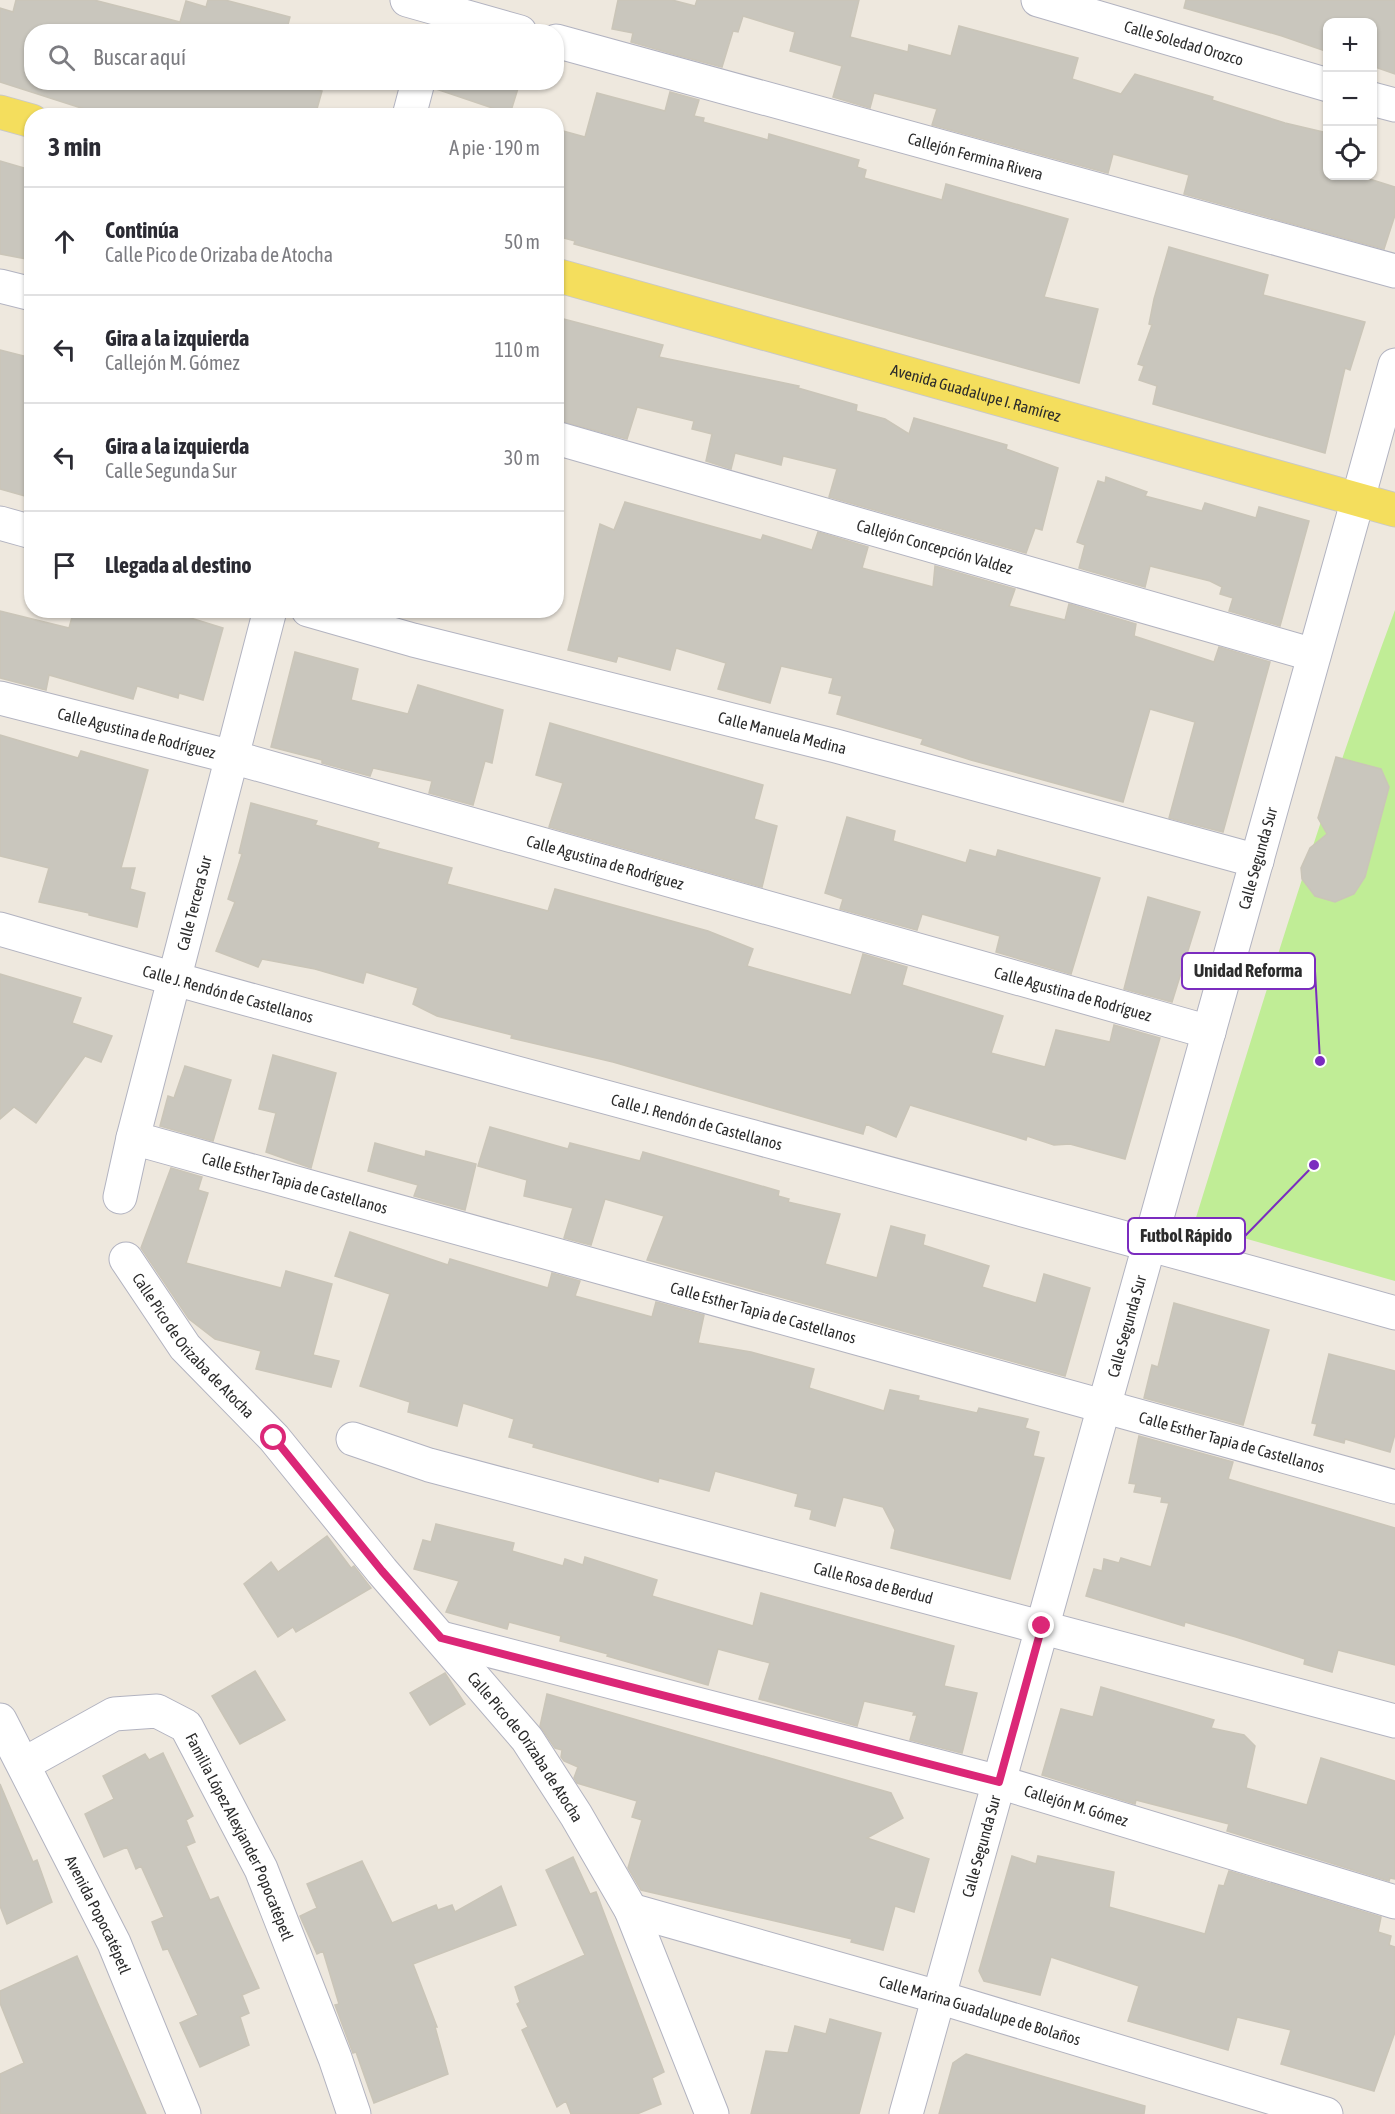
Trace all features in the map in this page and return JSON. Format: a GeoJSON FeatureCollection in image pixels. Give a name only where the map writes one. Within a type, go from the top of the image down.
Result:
{"type":"FeatureCollection","features":[{"type":"Feature","properties":{"kind":"main road"},"geometry":{"type":"LineString","coordinates":[[0,112],[24,119]]}},
{"type":"Feature","properties":{"kind":"main road","name":"Avenida Guadalupe I. Ramírez"},"geometry":{"type":"LineString","coordinates":[[564,277],[1395,510]]}},
{"type":"Feature","properties":{"kind":"street"},"geometry":{"type":"LineString","coordinates":[[407,0],[437,14],[483,24]]}},
{"type":"Feature","properties":{"kind":"street","name":"Calle Soledad Orozco"},"geometry":{"type":"LineString","coordinates":[[1038,0],[1323,84]]}},
{"type":"Feature","properties":{"kind":"street","name":"Callejón Fermina Rivera"},"geometry":{"type":"LineString","coordinates":[[564,43],[1395,270]]}},
{"type":"Feature","properties":{"kind":"street"},"geometry":{"type":"LineString","coordinates":[[411,108],[416,90]]}},
{"type":"Feature","properties":{"kind":"street"},"geometry":{"type":"LineString","coordinates":[[1377,100],[1395,105]]}},
{"type":"Feature","properties":{"kind":"street"},"geometry":{"type":"LineString","coordinates":[[0,286],[24,292]]}},
{"type":"Feature","properties":{"kind":"street","name":"Calle Segunda Sur"},"geometry":{"type":"LineString","coordinates":[[906,2114],[1395,365]]}},
{"type":"Feature","properties":{"kind":"street","name":"Callejón Concepción Valdez"},"geometry":{"type":"LineString","coordinates":[[564,440],[1314,655]]}},
{"type":"Feature","properties":{"kind":"street"},"geometry":{"type":"LineString","coordinates":[[0,523],[24,530]]}},
{"type":"Feature","properties":{"kind":"street","name":"Calle Tercera Sur"},"geometry":{"type":"LineString","coordinates":[[120,1197],[133,1137],[268,618]]}},
{"type":"Feature","properties":{"kind":"street","name":"Calle Manuela Medina"},"geometry":{"type":"LineString","coordinates":[[337,618],[413,640],[836,746],[1257,861]]}},
{"type":"Feature","properties":{"kind":"street","name":"Calle Agustina de Rodríguez"},"geometry":{"type":"LineString","coordinates":[[0,698],[232,757],[1209,1032]]}},
{"type":"Feature","properties":{"kind":"street","name":"Calle J. Rendón de Castellanos"},"geometry":{"type":"LineString","coordinates":[[0,929],[174,980],[1149,1243],[1395,1313]]}},
{"type":"Feature","properties":{"kind":"street","name":"Calle Esther Tapia de Castellanos"},"geometry":{"type":"LineString","coordinates":[[133,1137],[1395,1487]]}},
{"type":"Feature","properties":{"kind":"street","name":"Calle Pico de Orizaba de Atocha"},"geometry":{"type":"LineString","coordinates":[[126,1259],[185,1347],[274,1438],[382,1571],[527,1739],[576,1815],[631,1910],[712,2114]]}},
{"type":"Feature","properties":{"kind":"street","name":"Calle Rosa de Berdud"},"geometry":{"type":"LineString","coordinates":[[353,1439],[429,1465],[1395,1721]]}},
{"type":"Feature","properties":{"kind":"street","name":"Callejón M. Gómez"},"geometry":{"type":"LineString","coordinates":[[441,1638],[999,1782],[1395,1902]]}},
{"type":"Feature","properties":{"kind":"street","name":"Familia López Alexjander Popocatépetl"},"geometry":{"type":"LineString","coordinates":[[24,1764],[114,1714],[157,1711],[186,1726],[261,1869],[335,2058],[354,2114]]}},
{"type":"Feature","properties":{"kind":"street","name":"Avenida Popocatépetl"},"geometry":{"type":"LineString","coordinates":[[0,1720],[114,1943],[184,2114]]}},
{"type":"Feature","properties":{"kind":"street","name":"Calle Marina Guadalupe de Bolaños"},"geometry":{"type":"LineString","coordinates":[[631,1910],[938,1997],[1326,2114]]}},
{"type":"Feature","properties":{"kind":"green space"},"geometry":{"type":"Polygon","coordinates":[[[1395,610],[1395,1281],[1194,1224],[1315,839],[1395,610]]]}},
{"type":"Feature","properties":{"kind":"building"},"geometry":{"type":"Polygon","coordinates":[[[16,0],[94,0],[180,22],[186,1],[206,7],[208,0],[225,0],[290,17],[288,24],[24,24],[24,90],[0,82],[0,8],[13,12],[16,0]]]}},
{"type":"Feature","properties":{"kind":"building"},"geometry":{"type":"Polygon","coordinates":[[[618,0],[672,0],[695,6],[697,0],[859,0],[850,37],[908,52],[909,45],[951,56],[959,26],[1078,58],[1072,79],[1121,94],[1135,74],[1213,97],[1212,100],[1285,123],[1323,132],[1323,180],[1373,180],[1395,187],[1395,215],[1384,249],[1184,194],[1189,175],[1113,154],[1108,173],[932,125],[937,109],[874,93],[870,108],[833,97],[842,66],[790,51],[795,32],[743,16],[738,32],[733,31],[722,67],[631,42],[633,33],[612,29],[618,0]]]}},
{"type":"Feature","properties":{"kind":"building"},"geometry":{"type":"Polygon","coordinates":[[[1186,0],[1395,0],[1395,74],[1377,68],[1377,18],[1323,18],[1323,50],[1184,8],[1186,0]]]}},
{"type":"Feature","properties":{"kind":"building"},"geometry":{"type":"Polygon","coordinates":[[[25,90],[322,91],[317,108],[81,108],[25,90]]]}},
{"type":"Feature","properties":{"kind":"building"},"geometry":{"type":"Polygon","coordinates":[[[439,90],[518,90],[512,108],[492,108],[439,90]]]}},
{"type":"Feature","properties":{"kind":"building"},"geometry":{"type":"Polygon","coordinates":[[[670,92],[699,100],[694,116],[704,118],[703,122],[768,140],[769,134],[859,160],[857,167],[866,170],[864,178],[942,200],[946,184],[1068,219],[1044,297],[1098,309],[1079,383],[574,244],[575,241],[564,238],[564,131],[585,137],[597,93],[665,111],[670,92]]]}},
{"type":"Feature","properties":{"kind":"building"},"geometry":{"type":"Polygon","coordinates":[[[0,161],[24,168],[24,258],[0,254],[0,161]]]}},
{"type":"Feature","properties":{"kind":"building"},"geometry":{"type":"Polygon","coordinates":[[[1169,247],[1268,275],[1263,295],[1365,322],[1350,370],[1345,368],[1325,453],[1153,404],[1157,386],[1139,380],[1144,366],[1138,364],[1152,325],[1149,324],[1154,299],[1169,247]]]}},
{"type":"Feature","properties":{"kind":"building"},"geometry":{"type":"Polygon","coordinates":[[[564,319],[663,345],[659,357],[799,386],[798,388],[857,405],[856,411],[885,419],[909,434],[914,418],[1007,445],[1006,449],[1058,468],[1042,530],[1035,528],[1026,553],[829,497],[837,469],[783,456],[781,465],[735,453],[731,469],[706,461],[712,434],[692,429],[694,421],[637,407],[627,439],[564,422],[564,319]]]}},
{"type":"Feature","properties":{"kind":"building"},"geometry":{"type":"Polygon","coordinates":[[[0,350],[24,356],[24,496],[0,489],[0,350]]]}},
{"type":"Feature","properties":{"kind":"building"},"geometry":{"type":"Polygon","coordinates":[[[1106,477],[1147,492],[1145,496],[1202,511],[1205,503],[1256,518],[1259,507],[1309,521],[1280,626],[1229,611],[1233,598],[1220,594],[1222,587],[1210,581],[1150,566],[1145,587],[1079,568],[1085,545],[1077,542],[1098,481],[1105,483],[1106,477]]]}},
{"type":"Feature","properties":{"kind":"building"},"geometry":{"type":"Polygon","coordinates":[[[625,502],[761,540],[763,535],[812,550],[818,532],[868,547],[862,568],[933,587],[935,566],[1015,589],[1009,606],[1065,620],[1069,604],[1136,624],[1134,636],[1214,662],[1219,647],[1270,662],[1223,832],[1169,818],[1195,722],[1150,709],[1123,802],[971,760],[921,744],[923,739],[837,714],[842,696],[829,693],[833,678],[781,666],[770,703],[718,689],[726,663],[676,648],[670,670],[618,656],[616,662],[568,650],[600,524],[614,530],[625,502]]]}},
{"type":"Feature","properties":{"kind":"building"},"geometry":{"type":"Polygon","coordinates":[[[0,611],[69,628],[72,618],[191,618],[223,628],[203,700],[179,693],[178,698],[137,686],[133,699],[49,675],[46,690],[0,678],[0,611]]]}},
{"type":"Feature","properties":{"kind":"building"},"geometry":{"type":"Polygon","coordinates":[[[295,652],[358,669],[351,700],[408,714],[418,685],[503,710],[492,763],[485,761],[473,805],[429,793],[432,781],[373,768],[370,776],[322,763],[322,760],[271,747],[295,652]]]}},
{"type":"Feature","properties":{"kind":"building"},"geometry":{"type":"Polygon","coordinates":[[[550,723],[763,785],[754,819],[777,826],[762,887],[549,827],[563,783],[536,775],[550,723]]]}},
{"type":"Feature","properties":{"kind":"building"},"geometry":{"type":"Polygon","coordinates":[[[0,735],[78,758],[81,751],[148,770],[121,868],[135,868],[130,889],[145,893],[137,927],[39,902],[49,868],[0,856],[0,735]]]}},
{"type":"Feature","properties":{"kind":"building"},"geometry":{"type":"Polygon","coordinates":[[[1336,757],[1381,769],[1389,787],[1365,877],[1354,894],[1335,902],[1315,896],[1302,879],[1301,868],[1310,848],[1327,834],[1318,818],[1336,757]]]}},
{"type":"Feature","properties":{"kind":"building"},"geometry":{"type":"Polygon","coordinates":[[[251,803],[317,821],[315,825],[379,843],[377,848],[452,868],[447,884],[548,911],[555,889],[708,931],[753,949],[747,966],[851,995],[863,954],[907,967],[902,985],[1003,1016],[991,1053],[1045,1067],[1056,1030],[1110,1042],[1114,1025],[1160,1038],[1125,1159],[1070,1144],[1054,1145],[1027,1136],[1026,1140],[910,1105],[896,1137],[866,1124],[863,1134],[613,1062],[511,1038],[512,1035],[437,1016],[413,1004],[418,988],[366,972],[363,983],[315,969],[262,959],[258,967],[216,951],[235,902],[228,899],[242,854],[239,853],[251,803]]]}},
{"type":"Feature","properties":{"kind":"building"},"geometry":{"type":"Polygon","coordinates":[[[847,817],[895,831],[893,841],[966,863],[970,850],[996,857],[998,850],[1100,878],[1071,974],[996,952],[1000,936],[922,914],[917,930],[840,909],[843,899],[825,893],[847,817]]]}},
{"type":"Feature","properties":{"kind":"building"},"geometry":{"type":"Polygon","coordinates":[[[1148,897],[1200,912],[1172,1002],[1124,989],[1148,897]]]}},
{"type":"Feature","properties":{"kind":"building"},"geometry":{"type":"Polygon","coordinates":[[[0,974],[81,998],[72,1023],[112,1036],[101,1062],[85,1056],[36,1123],[14,1107],[0,1119],[0,974]]]}},
{"type":"Feature","properties":{"kind":"building"},"geometry":{"type":"Polygon","coordinates":[[[273,1055],[336,1073],[311,1168],[266,1152],[276,1113],[259,1109],[273,1055]]]}},
{"type":"Feature","properties":{"kind":"building"},"geometry":{"type":"Polygon","coordinates":[[[185,1066],[231,1080],[213,1141],[160,1126],[168,1096],[174,1098],[185,1066]]]}},
{"type":"Feature","properties":{"kind":"building"},"geometry":{"type":"Polygon","coordinates":[[[490,1127],[568,1149],[570,1143],[640,1161],[643,1152],[779,1191],[778,1196],[789,1199],[788,1202],[840,1214],[825,1264],[877,1278],[891,1226],[925,1235],[923,1245],[989,1266],[982,1287],[1036,1303],[1044,1274],[1090,1288],[1065,1376],[647,1260],[664,1216],[605,1199],[591,1245],[564,1238],[573,1208],[524,1196],[527,1180],[478,1166],[490,1127]]]}},
{"type":"Feature","properties":{"kind":"building"},"geometry":{"type":"Polygon","coordinates":[[[375,1143],[425,1157],[426,1151],[476,1164],[465,1210],[414,1196],[418,1185],[368,1171],[375,1143]]]}},
{"type":"Feature","properties":{"kind":"building"},"geometry":{"type":"Polygon","coordinates":[[[171,1168],[202,1177],[198,1190],[208,1193],[186,1263],[281,1288],[286,1271],[332,1284],[313,1355],[339,1361],[331,1387],[256,1369],[261,1351],[215,1339],[189,1319],[141,1248],[171,1168]]]}},
{"type":"Feature","properties":{"kind":"building"},"geometry":{"type":"Polygon","coordinates":[[[350,1232],[448,1265],[450,1259],[548,1288],[552,1273],[580,1281],[575,1296],[652,1317],[656,1302],[704,1315],[698,1343],[751,1352],[814,1369],[809,1388],[884,1411],[890,1390],[919,1396],[918,1400],[977,1413],[979,1408],[1028,1419],[1025,1428],[1039,1432],[1033,1456],[1044,1458],[1010,1579],[891,1548],[895,1530],[883,1507],[843,1497],[835,1526],[810,1519],[812,1510],[795,1506],[798,1494],[715,1471],[709,1491],[659,1478],[658,1482],[533,1447],[534,1444],[509,1437],[514,1419],[463,1403],[457,1426],[408,1412],[410,1402],[360,1386],[390,1294],[335,1276],[350,1232]]]}},
{"type":"Feature","properties":{"kind":"building"},"geometry":{"type":"Polygon","coordinates":[[[1174,1303],[1269,1330],[1243,1425],[1144,1398],[1152,1365],[1158,1367],[1174,1303]]]}},
{"type":"Feature","properties":{"kind":"building"},"geometry":{"type":"Polygon","coordinates":[[[1329,1354],[1395,1371],[1395,1434],[1390,1452],[1345,1439],[1344,1443],[1314,1435],[1317,1424],[1312,1423],[1329,1354]]]}},
{"type":"Feature","properties":{"kind":"building"},"geometry":{"type":"Polygon","coordinates":[[[1139,1436],[1233,1462],[1228,1479],[1395,1528],[1395,1665],[1338,1650],[1332,1672],[1304,1664],[1305,1659],[1236,1637],[1185,1622],[1184,1626],[1086,1596],[1094,1569],[1102,1571],[1104,1559],[1119,1563],[1121,1558],[1151,1567],[1169,1503],[1161,1502],[1162,1497],[1134,1492],[1136,1484],[1129,1483],[1139,1436]]]}},
{"type":"Feature","properties":{"kind":"building"},"geometry":{"type":"Polygon","coordinates":[[[436,1524],[514,1543],[512,1551],[563,1566],[565,1559],[583,1565],[585,1557],[657,1580],[652,1596],[753,1626],[761,1593],[954,1646],[944,1686],[977,1693],[962,1753],[910,1740],[917,1715],[913,1715],[914,1712],[864,1701],[857,1726],[759,1699],[770,1663],[718,1649],[708,1685],[560,1641],[561,1636],[509,1622],[507,1629],[446,1612],[459,1581],[414,1569],[423,1540],[431,1542],[436,1524]]]}},
{"type":"Feature","properties":{"kind":"building"},"geometry":{"type":"Polygon","coordinates":[[[327,1536],[351,1568],[354,1566],[371,1588],[296,1632],[293,1627],[278,1637],[244,1584],[271,1562],[278,1572],[327,1536]]]}},
{"type":"Feature","properties":{"kind":"building"},"geometry":{"type":"Polygon","coordinates":[[[255,1671],[285,1720],[240,1744],[212,1696],[255,1671]]]}},
{"type":"Feature","properties":{"kind":"building"},"geometry":{"type":"Polygon","coordinates":[[[445,1673],[465,1704],[430,1725],[410,1693],[445,1673]]]}},
{"type":"Feature","properties":{"kind":"building"},"geometry":{"type":"Polygon","coordinates":[[[1101,1687],[1214,1720],[1211,1728],[1244,1735],[1255,1746],[1246,1788],[1307,1805],[1321,1758],[1395,1781],[1395,1879],[1390,1878],[1389,1881],[1227,1831],[1229,1824],[1136,1800],[1135,1804],[1042,1775],[1061,1709],[1093,1717],[1101,1687]]]}},
{"type":"Feature","properties":{"kind":"building"},"geometry":{"type":"Polygon","coordinates":[[[547,1694],[891,1793],[903,1818],[867,1838],[929,1859],[914,1912],[895,1906],[883,1950],[851,1942],[852,1939],[641,1890],[628,1868],[642,1820],[632,1817],[637,1801],[577,1783],[574,1778],[578,1767],[564,1761],[561,1757],[562,1750],[555,1748],[540,1726],[547,1694]]]}},
{"type":"Feature","properties":{"kind":"building"},"geometry":{"type":"Polygon","coordinates":[[[163,1753],[193,1816],[186,1820],[195,1842],[186,1846],[210,1900],[218,1897],[259,1988],[242,1995],[249,2013],[240,2017],[249,2045],[200,2067],[180,2023],[198,2015],[168,1949],[163,1950],[152,1922],[164,1917],[141,1866],[136,1869],[127,1847],[104,1857],[85,1814],[114,1799],[103,1776],[145,1754],[149,1760],[163,1753]]]}},
{"type":"Feature","properties":{"kind":"building"},"geometry":{"type":"Polygon","coordinates":[[[0,1784],[33,1862],[37,1860],[52,1902],[7,1924],[0,1906],[0,1784]]]}},
{"type":"Feature","properties":{"kind":"building"},"geometry":{"type":"Polygon","coordinates":[[[1012,1856],[1036,1864],[1038,1856],[1114,1872],[1109,1907],[1205,1934],[1219,1885],[1224,1886],[1229,1871],[1381,1917],[1378,1932],[1391,1936],[1389,1945],[1395,1947],[1395,2032],[1374,2091],[1281,2064],[1291,2030],[1237,2017],[1228,2050],[1128,2021],[1139,1986],[1051,1957],[1040,1995],[984,1981],[979,1971],[1012,1856]]]}},
{"type":"Feature","properties":{"kind":"building"},"geometry":{"type":"Polygon","coordinates":[[[573,1857],[590,1894],[596,1892],[664,2072],[652,2078],[661,2104],[637,2114],[571,2114],[566,2101],[557,2107],[522,2030],[528,2027],[517,2004],[520,2002],[515,1987],[585,1955],[546,1870],[573,1857]]]}},
{"type":"Feature","properties":{"kind":"building"},"geometry":{"type":"Polygon","coordinates":[[[362,1861],[392,1923],[436,1905],[438,1910],[452,1905],[455,1912],[501,1886],[516,1925],[413,1964],[437,2027],[435,2027],[448,2074],[374,2103],[356,2052],[353,2053],[335,2005],[339,2004],[323,1951],[317,1954],[300,1916],[317,1908],[307,1884],[362,1861]]]}},
{"type":"Feature","properties":{"kind":"building"},"geometry":{"type":"Polygon","coordinates":[[[77,1956],[146,2114],[0,2114],[0,2074],[24,2063],[0,2003],[0,1991],[77,1956]]]}},
{"type":"Feature","properties":{"kind":"building"},"geometry":{"type":"Polygon","coordinates":[[[830,2019],[881,2033],[859,2114],[751,2114],[766,2051],[788,2053],[795,2026],[826,2034],[830,2019]]]}},
{"type":"Feature","properties":{"kind":"building"},"geometry":{"type":"Polygon","coordinates":[[[966,2054],[1145,2106],[1144,2114],[939,2114],[953,2063],[966,2054]]]}},
{"type":"Feature","properties":{"kind":"place","name":"Unidad Reforma"},"geometry":{"type":"Point","coordinates":[1320,1061]}},
{"type":"Feature","properties":{"kind":"place","name":"Futbol Rápido"},"geometry":{"type":"Point","coordinates":[1314,1165]}},
{"type":"Feature","properties":{"kind":"route"},"geometry":{"type":"LineString","coordinates":[[274,1438],[382,1571],[441,1638],[999,1782],[1042,1626]]}}]}
